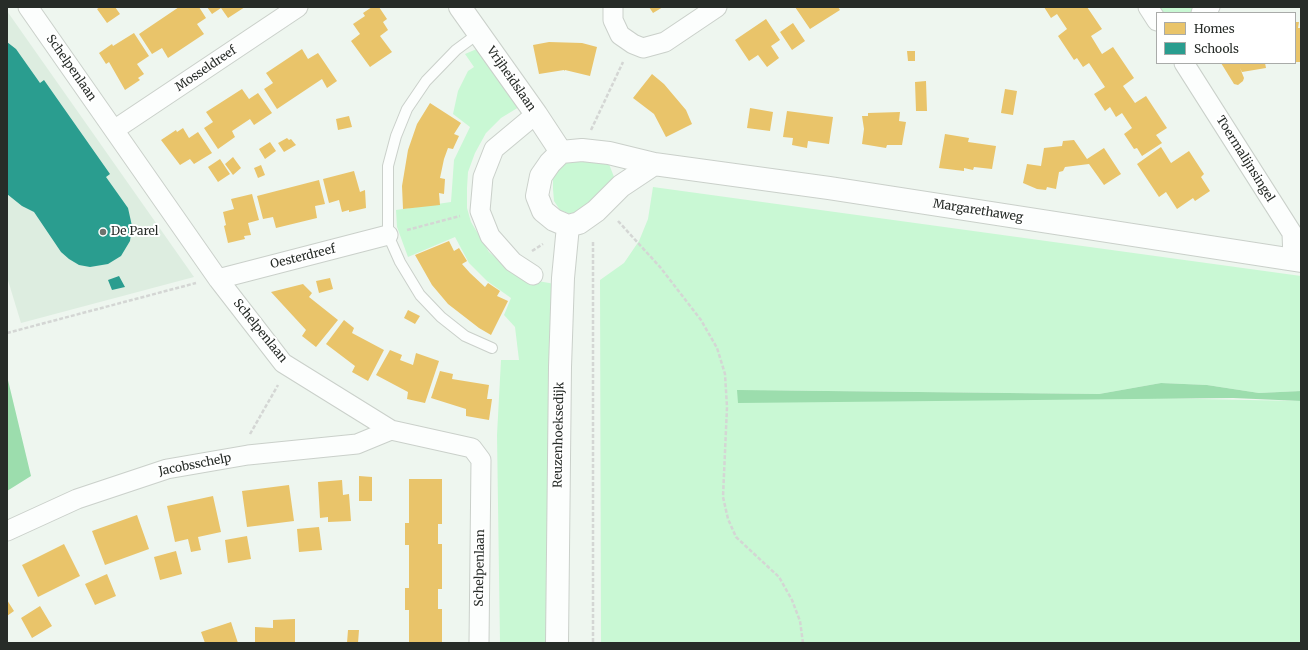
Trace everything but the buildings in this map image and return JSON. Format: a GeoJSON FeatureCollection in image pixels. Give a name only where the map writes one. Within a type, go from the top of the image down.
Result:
{"type":"FeatureCollection","features":[{"type":"Feature","properties":{"kind":"street","name":"Schelpenlaan"},"geometry":{"type":"LineString","coordinates":[[28,7],[218,279],[283,363],[391,430],[472,448],[481,460],[479,643]]}},
{"type":"Feature","properties":{"kind":"street","name":"Mosseldreef"},"geometry":{"type":"LineString","coordinates":[[114,130],[298,7]]}},
{"type":"Feature","properties":{"kind":"street","name":"Vrijheidslaan"},"geometry":{"type":"LineString","coordinates":[[460,7],[536,114],[561,152]]}},
{"type":"Feature","properties":{"kind":"street"},"geometry":{"type":"LineString","coordinates":[[613,7],[613,20],[620,35],[642,48],[665,42],[717,7]]}},
{"type":"Feature","properties":{"kind":"street"},"geometry":{"type":"LineString","coordinates":[[1148,7],[1156,19]]}},
{"type":"Feature","properties":{"kind":"street","name":"Toermalijnsingel"},"geometry":{"type":"LineString","coordinates":[[1185,64],[1292,233],[1297,260]]}},
{"type":"Feature","properties":{"kind":"street"},"geometry":{"type":"LineString","coordinates":[[534,275],[513,262],[490,236],[480,211],[483,177],[494,149],[536,114]]}},
{"type":"Feature","properties":{"kind":"street","name":"Margarethaweg"},"geometry":{"type":"LineString","coordinates":[[561,152],[582,150],[609,153],[654,164],[828,188],[1297,260]]}},
{"type":"Feature","properties":{"kind":"street"},"geometry":{"type":"LineString","coordinates":[[561,152],[550,163],[541,176],[537,196],[543,211],[554,220],[568,226],[579,223],[596,211],[621,186],[654,164]]}},
{"type":"Feature","properties":{"kind":"street","name":"Reuzenhoeksedijk"},"geometry":{"type":"LineString","coordinates":[[557,643],[560,367],[564,270],[568,226]]}},
{"type":"Feature","properties":{"kind":"street","name":"Oesterdreef"},"geometry":{"type":"LineString","coordinates":[[218,279],[396,233]]}},
{"type":"Feature","properties":{"kind":"street","name":"Jacobsschelp"},"geometry":{"type":"LineString","coordinates":[[7,531],[77,499],[167,469],[248,455],[357,444],[391,430]]}},
{"type":"Feature","properties":{"kind":"lane"},"geometry":{"type":"LineString","coordinates":[[479,33],[456,50],[426,81],[407,109],[396,136],[388,166],[400,262],[420,295],[441,317],[465,336],[492,348]]}},
{"type":"Feature","properties":{"kind":"path"},"geometry":{"type":"LineString","coordinates":[[600,110],[625,59]]}},
{"type":"Feature","properties":{"kind":"path"},"geometry":{"type":"LineString","coordinates":[[396,233],[480,211]]}},
{"type":"Feature","properties":{"kind":"path"},"geometry":{"type":"LineString","coordinates":[[614,216],[660,267],[701,320],[717,348],[725,374],[727,401],[723,497],[728,519],[736,537],[779,577],[792,600],[800,621],[803,643]]}},
{"type":"Feature","properties":{"kind":"path"},"geometry":{"type":"LineString","coordinates":[[592,238],[593,643]]}},
{"type":"Feature","properties":{"kind":"path"},"geometry":{"type":"LineString","coordinates":[[7,332],[218,279]]}},
{"type":"Feature","properties":{"kind":"path"},"geometry":{"type":"LineString","coordinates":[[248,455],[247,441],[255,423],[278,386],[283,363]]}},
{"type":"Feature","properties":{"kind":"shaded area"},"geometry":{"type":"Polygon","coordinates":[[[1158,7],[1195,7],[1192,12],[1161,12],[1158,7]]]}},
{"type":"Feature","properties":{"kind":"shaded area"},"geometry":{"type":"Polygon","coordinates":[[[7,11],[194,277],[21,323],[7,277],[7,11]]]}},
{"type":"Feature","properties":{"kind":"shaded area"},"geometry":{"type":"Polygon","coordinates":[[[479,48],[519,107],[501,118],[486,133],[475,153],[468,172],[467,188],[467,208],[471,222],[489,252],[504,265],[532,280],[555,284],[549,643],[500,643],[497,435],[501,360],[519,360],[515,327],[504,315],[511,298],[487,281],[469,263],[455,237],[408,257],[397,227],[396,210],[451,202],[454,160],[470,127],[453,114],[458,91],[468,71],[474,67],[465,54],[479,48]]]}},
{"type":"Feature","properties":{"kind":"shaded area"},"geometry":{"type":"Polygon","coordinates":[[[607,159],[616,182],[600,198],[573,215],[560,210],[554,201],[553,189],[553,179],[558,167],[567,161],[607,159]]]}},
{"type":"Feature","properties":{"kind":"shaded area"},"geometry":{"type":"Polygon","coordinates":[[[653,187],[1301,276],[1301,391],[1259,393],[1207,385],[1161,383],[1099,394],[738,390],[1301,401],[1301,643],[601,643],[600,280],[624,263],[639,241],[648,219],[653,187]]]}},
{"type":"Feature","properties":{"kind":"shaded area"},"geometry":{"type":"Polygon","coordinates":[[[7,376],[31,476],[7,491],[7,376]]]}},
{"type":"Feature","properties":{"kind":"shaded area"},"geometry":{"type":"Polygon","coordinates":[[[1161,383],[1207,385],[1259,393],[1301,391],[1301,401],[1233,398],[738,403],[737,390],[1099,394],[1161,383]]]}},
{"type":"Feature","properties":{"kind":"place","name":"De Parel"},"geometry":{"type":"Point","coordinates":[103,232]}}]}
